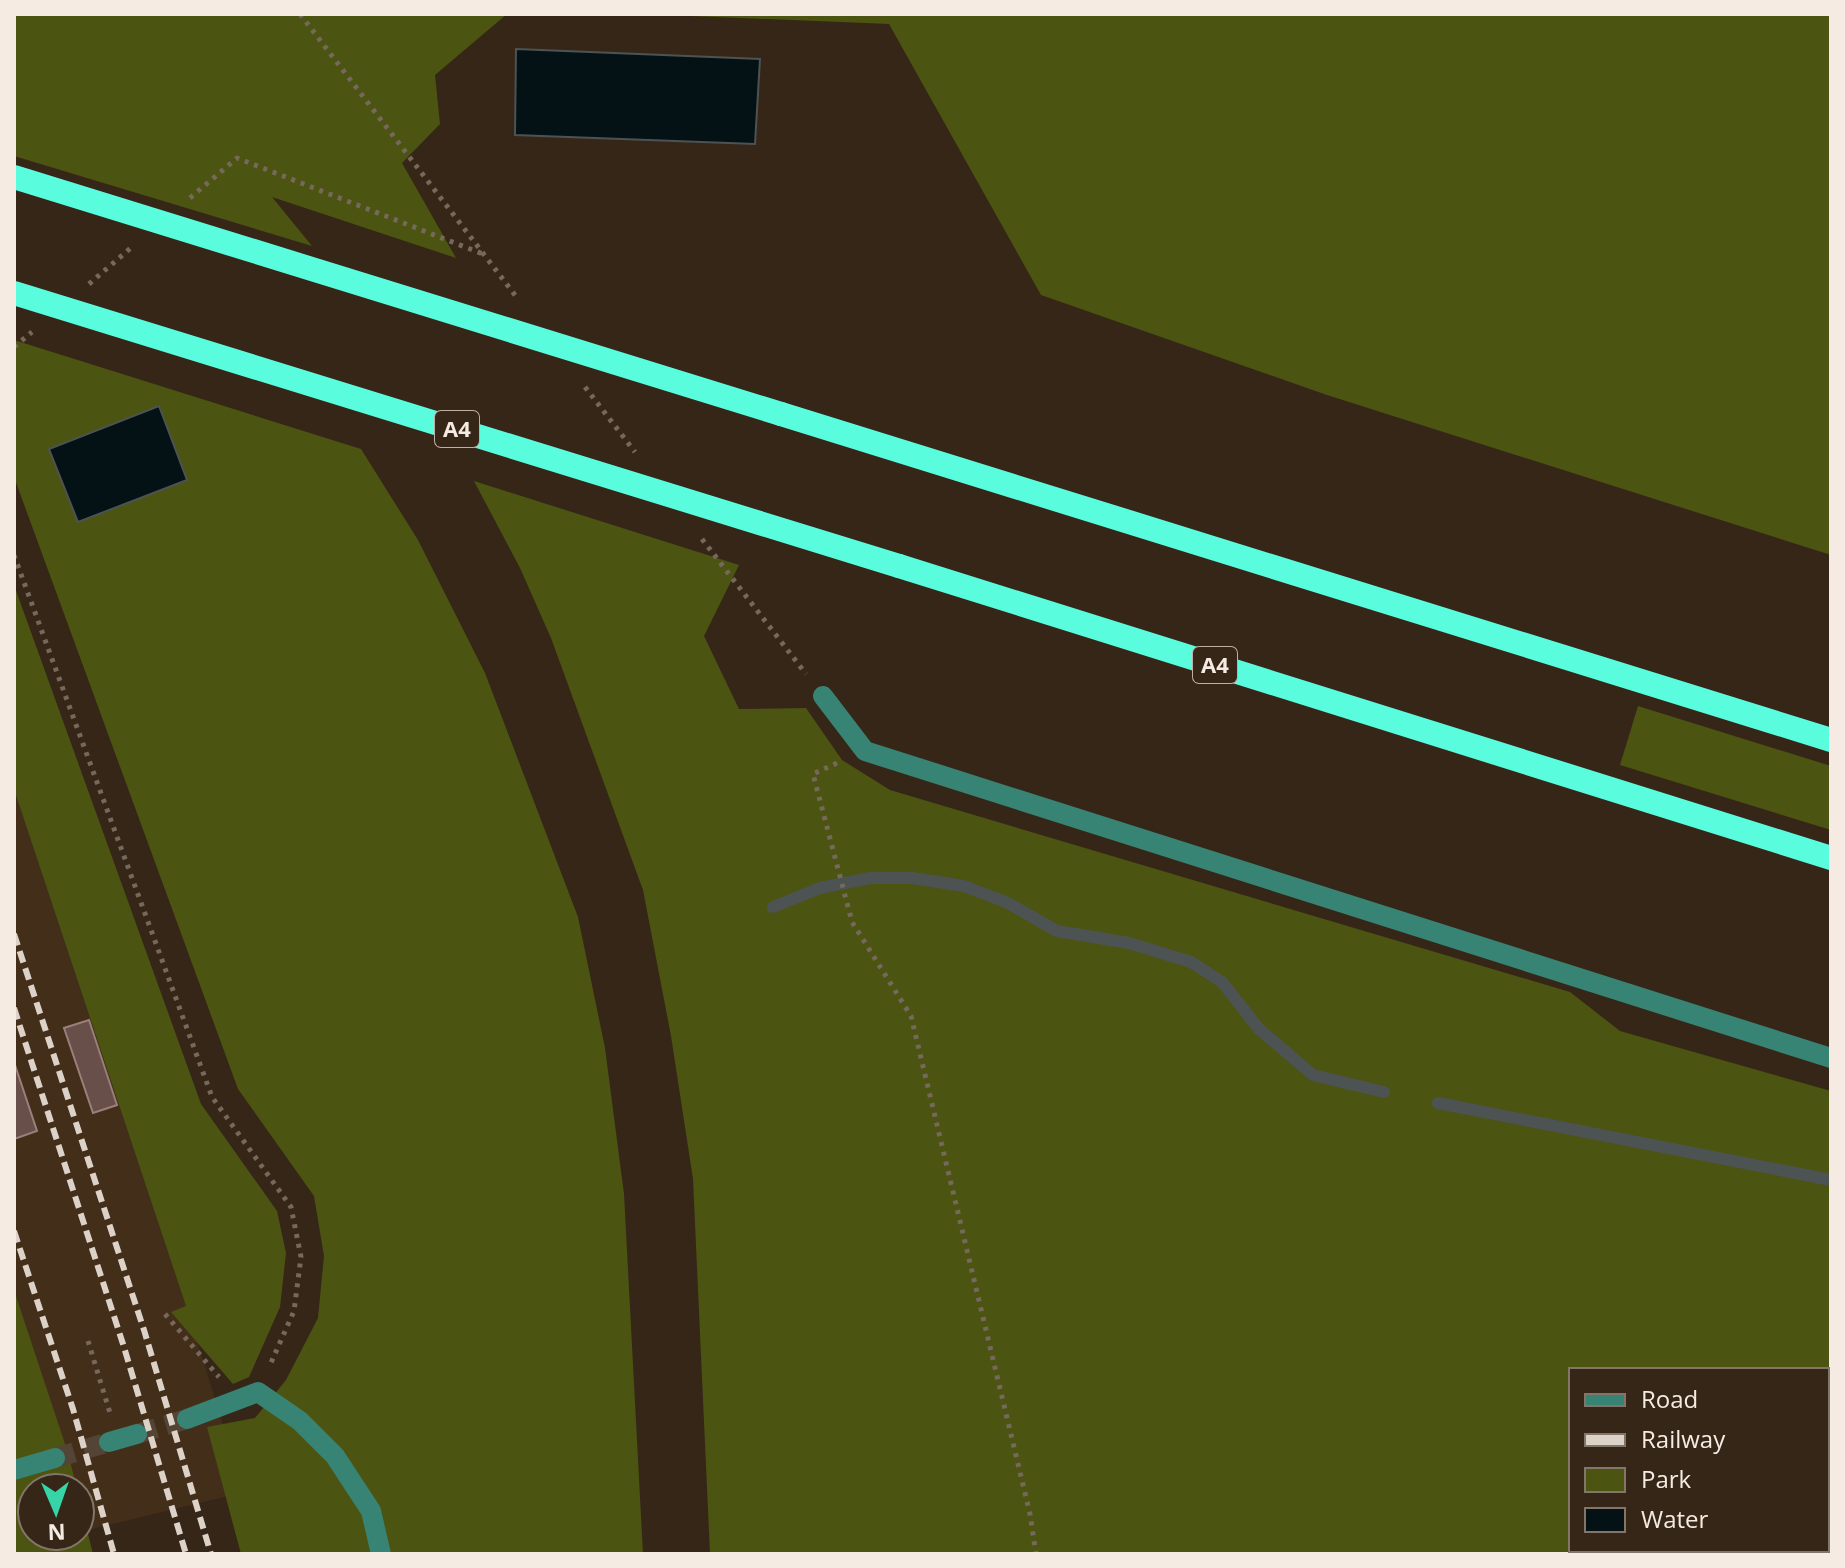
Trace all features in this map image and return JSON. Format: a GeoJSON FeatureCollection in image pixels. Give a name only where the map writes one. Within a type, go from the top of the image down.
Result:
{"type":"FeatureCollection","features":[{"type":"Feature","properties":{"kind":"highway"},"geometry":{"type":"LineString","coordinates":[[14,177],[1831,740]]}},
{"type":"Feature","properties":{"kind":"highway","name":"A4"},"geometry":{"type":"LineString","coordinates":[[14,293],[1831,858]]}},
{"type":"Feature","properties":{"kind":"lane"},"geometry":{"type":"LineString","coordinates":[[823,696],[865,751],[1831,1058]]}},
{"type":"Feature","properties":{"kind":"lane"},"geometry":{"type":"LineString","coordinates":[[187,1419],[258,1392],[300,1421],[335,1456],[371,1511],[381,1554]]}},
{"type":"Feature","properties":{"kind":"lane"},"geometry":{"type":"LineString","coordinates":[[14,1470],[55,1458]]}},
{"type":"Feature","properties":{"kind":"path"},"geometry":{"type":"LineString","coordinates":[[300,14],[484,254]]}},
{"type":"Feature","properties":{"kind":"path"},"geometry":{"type":"LineString","coordinates":[[14,555],[212,1097],[291,1207],[301,1257],[294,1311],[258,1392]]}},
{"type":"Feature","properties":{"kind":"path"},"geometry":{"type":"LineString","coordinates":[[865,751],[813,774],[852,922],[911,1016],[1030,1514],[1036,1554]]}},
{"type":"Feature","properties":{"kind":"path"},"geometry":{"type":"LineString","coordinates":[[165,1314],[223,1382]]}},
{"type":"Feature","properties":{"kind":"path"},"geometry":{"type":"LineString","coordinates":[[88,1341],[121,1439]]}},
{"type":"Feature","properties":{"kind":"shaded area"},"geometry":{"type":"Polygon","coordinates":[[[14,753],[244,1492],[96,1528],[96,1472],[51,1472],[14,1364],[14,753]]]}},
{"type":"Feature","properties":{"kind":"green space"},"geometry":{"type":"Polygon","coordinates":[[[14,14],[507,14],[435,75],[440,124],[402,163],[456,258],[272,197],[312,246],[14,156],[14,14]]]}},
{"type":"Feature","properties":{"kind":"green space"},"geometry":{"type":"Polygon","coordinates":[[[642,14],[1831,14],[1831,555],[1327,395],[1041,295],[889,24],[642,14]]]}},
{"type":"Feature","properties":{"kind":"green space"},"geometry":{"type":"Polygon","coordinates":[[[14,340],[361,449],[418,540],[485,673],[578,917],[605,1048],[624,1194],[643,1554],[241,1554],[207,1427],[255,1418],[286,1380],[318,1318],[324,1256],[314,1196],[238,1089],[14,477],[14,340]]]}},
{"type":"Feature","properties":{"kind":"green space"},"geometry":{"type":"Polygon","coordinates":[[[474,481],[739,565],[704,636],[739,709],[806,708],[842,760],[890,790],[1570,992],[1620,1031],[1831,1091],[1831,1554],[710,1554],[693,1179],[671,1036],[643,890],[551,638],[520,568],[474,481]]]}},
{"type":"Feature","properties":{"kind":"green space"},"geometry":{"type":"Polygon","coordinates":[[[14,585],[201,1104],[277,1211],[286,1253],[280,1307],[249,1377],[233,1384],[171,1312],[186,1306],[14,789],[14,585]]]}},
{"type":"Feature","properties":{"kind":"green space"},"geometry":{"type":"Polygon","coordinates":[[[1638,706],[1831,766],[1831,830],[1620,765],[1638,706]]]}},
{"type":"Feature","properties":{"kind":"green space"},"geometry":{"type":"Polygon","coordinates":[[[14,1290],[73,1472],[16,1472],[16,1552],[93,1554],[14,1554],[14,1290]]]}},
{"type":"Feature","properties":{"kind":"water"},"geometry":{"type":"Polygon","coordinates":[[[516,49],[760,59],[755,144],[515,135],[516,49]]]}},
{"type":"Feature","properties":{"kind":"water"},"geometry":{"type":"Polygon","coordinates":[[[159,406],[187,480],[78,522],[49,449],[159,406]]]}},
{"type":"Feature","properties":{"kind":"building"},"geometry":{"type":"Polygon","coordinates":[[[89,1020],[117,1105],[93,1113],[64,1028],[89,1020]]]}},
{"type":"Feature","properties":{"kind":"building"},"geometry":{"type":"Polygon","coordinates":[[[14,1062],[37,1131],[14,1139],[14,1062]]]}},
{"type":"Feature","properties":{"kind":"waterway"},"geometry":{"type":"LineString","coordinates":[[773,907],[820,888],[870,878],[912,878],[964,886],[1008,903],[1057,931],[1129,943],[1191,962],[1222,982],[1259,1029],[1313,1075],[1384,1092]]}},
{"type":"Feature","properties":{"kind":"waterway"},"geometry":{"type":"LineString","coordinates":[[1438,1103],[1831,1180]]}},
{"type":"Feature","properties":{"kind":"tunnel"},"geometry":{"type":"LineString","coordinates":[[137,1434],[187,1419]]}},
{"type":"Feature","properties":{"kind":"tunnel"},"geometry":{"type":"LineString","coordinates":[[55,1458],[109,1442]]}},
{"type":"Feature","properties":{"kind":"railway"},"geometry":{"type":"LineString","coordinates":[[14,934],[144,1330],[211,1554]]}},
{"type":"Feature","properties":{"kind":"railway"},"geometry":{"type":"LineString","coordinates":[[14,1008],[123,1344],[186,1554]]}},
{"type":"Feature","properties":{"kind":"railway"},"geometry":{"type":"LineString","coordinates":[[14,1231],[73,1409],[114,1554]]}}]}
